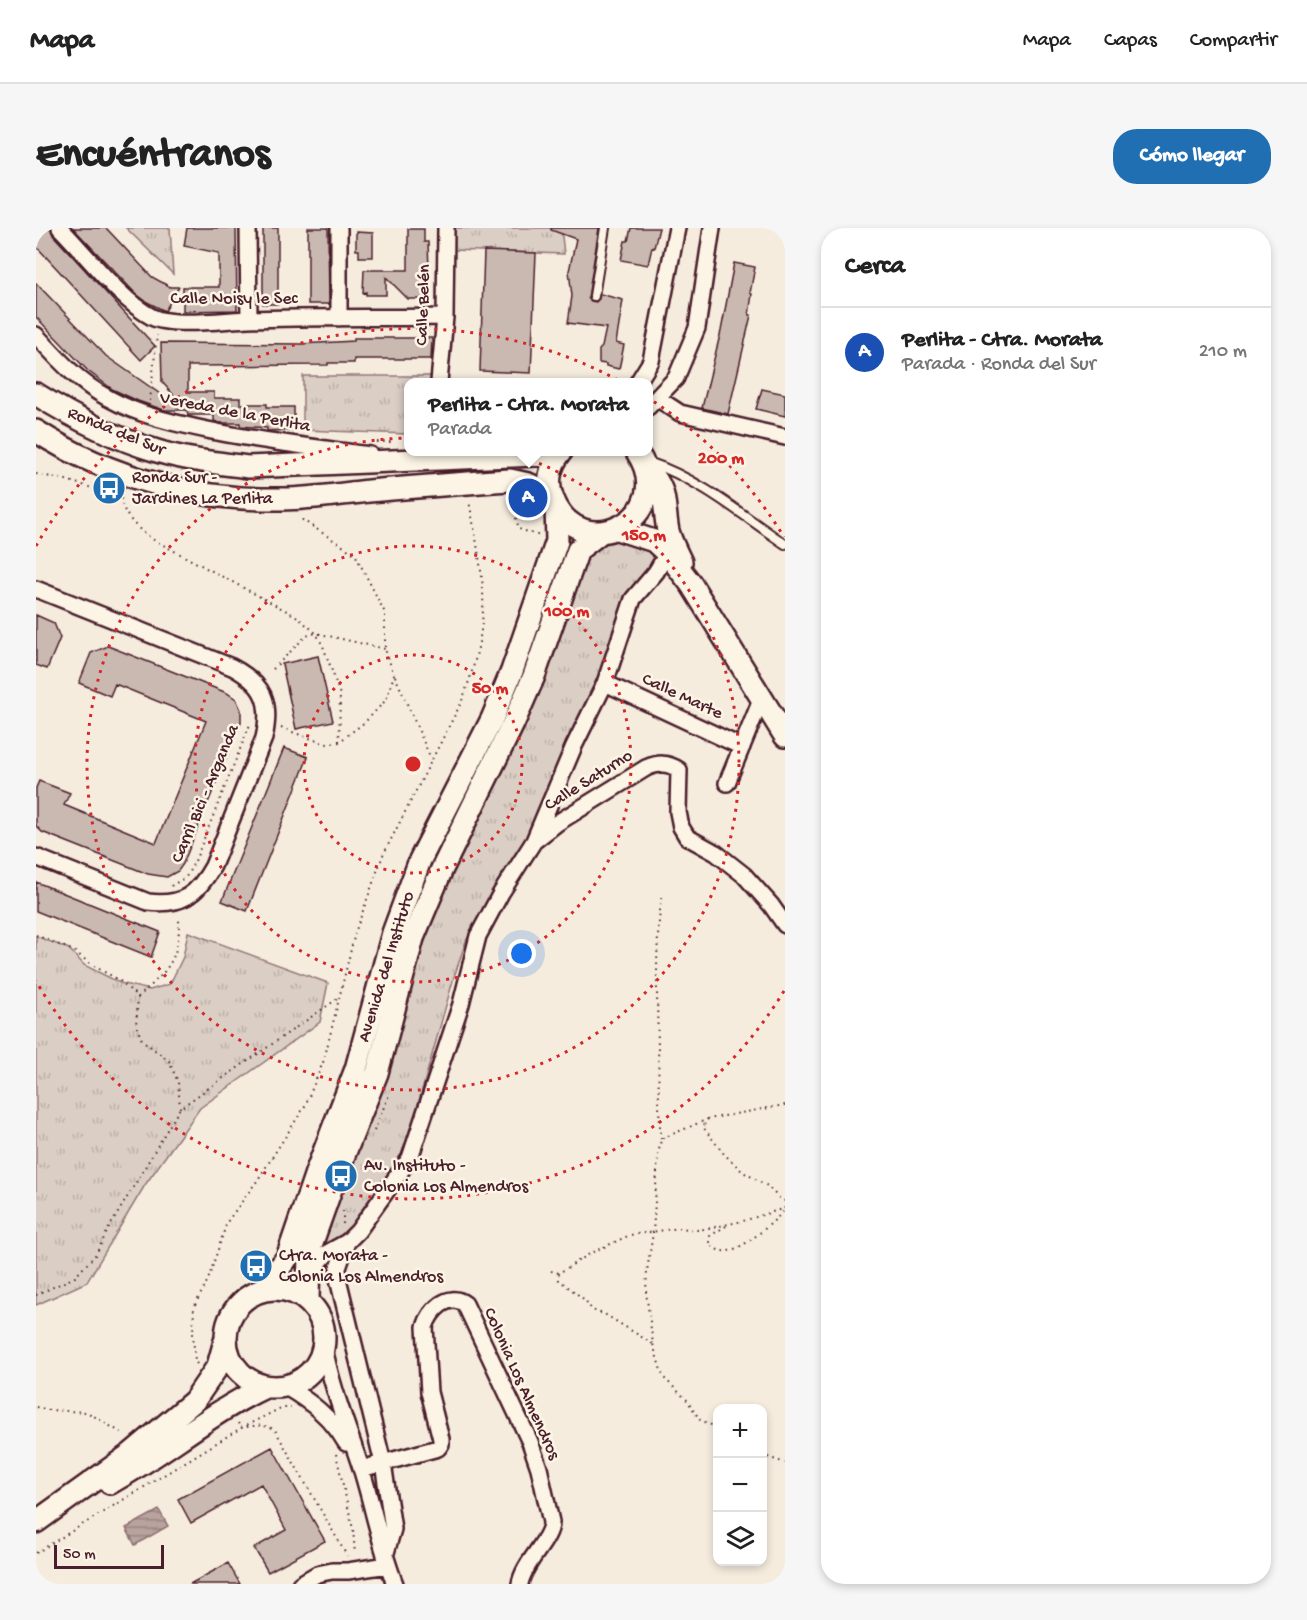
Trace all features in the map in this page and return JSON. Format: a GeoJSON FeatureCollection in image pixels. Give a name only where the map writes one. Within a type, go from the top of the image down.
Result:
{"type":"FeatureCollection","features":[{"type":"Feature","properties":{"kind":"main road","name":"Ronda del Sur"},"geometry":{"type":"LineString","coordinates":[[36,394],[72,417],[106,432],[158,452],[208,462],[248,467],[479,456]]}},
{"type":"Feature","properties":{"kind":"main road","name":"Ronda del Sur"},"geometry":{"type":"LineString","coordinates":[[36,431],[56,444],[95,463],[148,483],[203,493],[283,500],[510,480],[528,484],[553,501],[567,521],[583,530],[608,531],[654,542],[670,549]]}},
{"type":"Feature","properties":{"kind":"main road","name":"Avenida del Instituto"},"geometry":{"type":"LineString","coordinates":[[262,1290],[287,1258],[317,1170],[356,1069],[393,933],[420,860],[492,719],[512,671],[557,541],[549,482],[552,467],[558,456]]}},
{"type":"Feature","properties":{"kind":"main road","name":"Avenida del Instituto"},"geometry":{"type":"LineString","coordinates":[[308,1301],[309,1251],[336,1175],[377,1073],[413,938],[442,868],[525,695],[578,550],[634,518],[644,503],[649,487],[643,460]]}},
{"type":"Feature","properties":{"kind":"main road"},"geometry":{"type":"LineString","coordinates":[[643,460],[658,479],[664,494],[670,549],[785,736]]}},
{"type":"Feature","properties":{"kind":"main road"},"geometry":{"type":"LineString","coordinates":[[262,1290],[285,1290],[308,1301],[319,1314],[324,1329],[324,1347],[317,1365],[303,1379],[275,1387],[228,1406],[143,1466],[36,1523],[132,1453],[194,1401],[218,1366],[229,1320],[237,1306],[249,1296],[262,1290]]}},
{"type":"Feature","properties":{"kind":"main road"},"geometry":{"type":"LineString","coordinates":[[225,1341],[228,1356],[239,1372],[252,1383],[275,1387]]}},
{"type":"Feature","properties":{"kind":"street","name":"Calle Noisy le Sec"},"geometry":{"type":"LineString","coordinates":[[60,228],[126,297],[139,309],[158,319],[185,321],[445,317]]}},
{"type":"Feature","properties":{"kind":"street"},"geometry":{"type":"LineString","coordinates":[[248,228],[249,319]]}},
{"type":"Feature","properties":{"kind":"street"},"geometry":{"type":"LineString","coordinates":[[339,228],[339,318]]}},
{"type":"Feature","properties":{"kind":"street","name":"Calle Belén"},"geometry":{"type":"LineString","coordinates":[[439,378],[445,317],[446,228]]}},
{"type":"Feature","properties":{"kind":"street"},"geometry":{"type":"LineString","coordinates":[[640,378],[651,361],[677,228]]}},
{"type":"Feature","properties":{"kind":"street"},"geometry":{"type":"LineString","coordinates":[[712,228],[697,328],[676,378],[653,403],[680,413],[785,437]]}},
{"type":"Feature","properties":{"kind":"street","name":"Vereda de la Perlita"},"geometry":{"type":"LineString","coordinates":[[36,335],[73,374],[106,397],[170,423],[314,448],[418,460]]}},
{"type":"Feature","properties":{"kind":"street"},"geometry":{"type":"LineString","coordinates":[[309,1274],[327,1253],[347,1242],[358,1231],[410,1158],[461,1004],[478,936],[501,893],[534,841],[574,746],[605,683],[633,599],[656,572],[670,549]]}},
{"type":"Feature","properties":{"kind":"street"},"geometry":{"type":"LineString","coordinates":[[656,572],[688,580]]}},
{"type":"Feature","properties":{"kind":"street"},"geometry":{"type":"LineString","coordinates":[[36,589],[250,676],[260,689],[267,704],[268,722],[264,738],[213,866],[194,893],[164,904],[148,902],[36,857]]}},
{"type":"Feature","properties":{"kind":"street","name":"Calle Marte"},"geometry":{"type":"LineString","coordinates":[[605,683],[742,747]]}},
{"type":"Feature","properties":{"kind":"street"},"geometry":{"type":"LineString","coordinates":[[727,783],[761,700]]}},
{"type":"Feature","properties":{"kind":"street","name":"Calle Saturno"},"geometry":{"type":"LineString","coordinates":[[534,841],[557,823],[646,768],[659,763],[671,764],[679,770],[678,812],[681,827],[687,837],[716,853],[744,875],[771,904],[785,925]]}},
{"type":"Feature","properties":{"kind":"street"},"geometry":{"type":"LineString","coordinates":[[347,1242],[338,1268],[338,1279],[383,1462],[393,1529],[386,1561]]}},
{"type":"Feature","properties":{"kind":"street","name":"Colonia Los Almendros"},"geometry":{"type":"LineString","coordinates":[[361,1468],[438,1448],[441,1444],[429,1392],[425,1327],[427,1320],[440,1305],[451,1300],[459,1300],[465,1304],[480,1334],[530,1443],[539,1468],[551,1522],[550,1530],[523,1571],[519,1584]]}},
{"type":"Feature","properties":{"kind":"street"},"geometry":{"type":"LineString","coordinates":[[324,1347],[334,1390],[361,1468],[386,1561],[395,1584]]}},
{"type":"Feature","properties":{"kind":"street"},"geometry":{"type":"LineString","coordinates":[[275,1387],[314,1403],[338,1429],[361,1468]]}},
{"type":"Feature","properties":{"kind":"street"},"geometry":{"type":"LineString","coordinates":[[300,1584],[324,1572],[386,1561]]}},
{"type":"Feature","properties":{"kind":"lane"},"geometry":{"type":"LineString","coordinates":[[594,296],[605,228]]}},
{"type":"Feature","properties":{"kind":"lane"},"geometry":{"type":"LineString","coordinates":[[643,460],[700,485],[785,544]]}},
{"type":"Feature","properties":{"kind":"path"},"geometry":{"type":"LineString","coordinates":[[148,415],[158,319]]}},
{"type":"Feature","properties":{"kind":"path"},"geometry":{"type":"LineString","coordinates":[[36,474],[66,480],[121,497]]}},
{"type":"Feature","properties":{"kind":"path"},"geometry":{"type":"LineString","coordinates":[[121,490],[120,504],[133,524],[152,539],[296,616],[316,633],[323,646],[340,695],[339,742]]}},
{"type":"Feature","properties":{"kind":"path"},"geometry":{"type":"LineString","coordinates":[[293,514],[355,554],[385,614],[385,649],[431,759]]}},
{"type":"Feature","properties":{"kind":"path"},"geometry":{"type":"LineString","coordinates":[[273,669],[306,636],[316,633],[385,649]]}},
{"type":"Feature","properties":{"kind":"path"},"geometry":{"type":"LineString","coordinates":[[268,722],[285,731],[326,744],[339,742],[365,722],[386,700],[394,675]]}},
{"type":"Feature","properties":{"kind":"path","name":"Carril Bici - Arganda"},"geometry":{"type":"LineString","coordinates":[[167,887],[186,877],[195,861],[252,720],[268,722]]}},
{"type":"Feature","properties":{"kind":"path"},"geometry":{"type":"LineString","coordinates":[[662,894],[659,915],[657,987],[658,1104],[661,1139],[646,1292],[653,1344],[663,1377],[687,1400],[700,1420],[713,1426]]}},
{"type":"Feature","properties":{"kind":"path"},"geometry":{"type":"LineString","coordinates":[[179,900],[180,933],[172,964],[138,997],[136,1025],[142,1040],[169,1061],[178,1082],[180,1108]]}},
{"type":"Feature","properties":{"kind":"path"},"geometry":{"type":"LineString","coordinates":[[36,935],[74,951],[92,965],[119,980],[138,997]]}},
{"type":"Feature","properties":{"kind":"path"},"geometry":{"type":"LineString","coordinates":[[36,1295],[75,1277],[96,1254],[180,1108],[340,997]]}},
{"type":"Feature","properties":{"kind":"path"},"geometry":{"type":"LineString","coordinates":[[661,1139],[708,1119],[785,1105]]}},
{"type":"Feature","properties":{"kind":"path"},"geometry":{"type":"LineString","coordinates":[[708,1119],[703,1126],[724,1154],[743,1172],[766,1185],[785,1201]]}},
{"type":"Feature","properties":{"kind":"path"},"geometry":{"type":"LineString","coordinates":[[729,1224],[710,1236],[710,1245],[720,1251],[730,1251],[739,1247],[770,1226],[785,1209]]}},
{"type":"Feature","properties":{"kind":"path"},"geometry":{"type":"LineString","coordinates":[[551,1271],[559,1273],[591,1253],[630,1235],[679,1228],[697,1230],[785,1209]]}},
{"type":"Feature","properties":{"kind":"path"},"geometry":{"type":"LineString","coordinates":[[559,1273],[559,1280],[585,1300],[592,1310],[626,1326],[653,1344]]}},
{"type":"Feature","properties":{"kind":"path"},"geometry":{"type":"LineString","coordinates":[[36,1407],[87,1412],[129,1438]]}},
{"type":"Feature","properties":{"kind":"path"},"geometry":{"type":"LineString","coordinates":[[36,1553],[242,1428],[256,1425],[269,1426],[275,1430],[349,1560],[355,1554],[356,1543],[335,1453]]}},
{"type":"Feature","properties":{"kind":"path"},"geometry":{"type":"LineString","coordinates":[[767,1457],[785,1463]]}},
{"type":"Feature","properties":{"kind":"path"},"geometry":{"type":"LineString","coordinates":[[775,1584],[785,1576]]}},
{"type":"Feature","properties":{"kind":"green space"},"geometry":{"type":"Polygon","coordinates":[[[126,228],[170,228],[173,274],[126,228]]]}},
{"type":"Feature","properties":{"kind":"green space"},"geometry":{"type":"Polygon","coordinates":[[[452,228],[561,228],[564,254],[452,250],[452,228]]]}},
{"type":"Feature","properties":{"kind":"green space"},"geometry":{"type":"Polygon","coordinates":[[[303,376],[432,376],[432,378],[404,378],[404,434],[303,430],[303,376]]]}},
{"type":"Feature","properties":{"kind":"green space"},"geometry":{"type":"Polygon","coordinates":[[[622,539],[662,554],[626,601],[600,678],[528,837],[466,941],[410,1133],[399,1160],[361,1218],[318,1257],[413,963],[581,559],[596,546],[622,539]]]}},
{"type":"Feature","properties":{"kind":"green space"},"geometry":{"type":"Polygon","coordinates":[[[188,932],[328,983],[320,1022],[200,1108],[145,1185],[87,1282],[36,1305],[36,936],[69,949],[84,965],[120,983],[150,990],[170,984],[183,957],[188,932]]]}},
{"type":"Feature","properties":{"kind":"shaded area"},"geometry":{"type":"Polygon","coordinates":[[[159,1510],[168,1526],[135,1545],[126,1528],[159,1510]]]}},
{"type":"Feature","properties":{"kind":"building"},"geometry":{"type":"Polygon","coordinates":[[[36,228],[51,228],[53,235],[155,346],[141,360],[36,246],[36,228]]]}},
{"type":"Feature","properties":{"kind":"building"},"geometry":{"type":"Polygon","coordinates":[[[73,228],[106,228],[152,277],[170,287],[179,287],[165,311],[135,293],[73,228]]]}},
{"type":"Feature","properties":{"kind":"building"},"geometry":{"type":"Polygon","coordinates":[[[187,228],[236,228],[237,310],[183,311],[183,287],[219,287],[219,253],[184,246],[187,228]]]}},
{"type":"Feature","properties":{"kind":"building"},"geometry":{"type":"Polygon","coordinates":[[[263,228],[278,228],[278,304],[263,304],[263,228]]]}},
{"type":"Feature","properties":{"kind":"building"},"geometry":{"type":"Polygon","coordinates":[[[308,228],[328,228],[329,304],[308,304],[308,228]]]}},
{"type":"Feature","properties":{"kind":"building"},"geometry":{"type":"Polygon","coordinates":[[[551,228],[599,228],[588,298],[596,302],[600,294],[623,300],[616,343],[624,345],[619,369],[599,363],[599,350],[602,347],[606,328],[568,323],[572,296],[569,271],[576,239],[551,230],[551,228]]]}},
{"type":"Feature","properties":{"kind":"building"},"geometry":{"type":"Polygon","coordinates":[[[631,228],[659,228],[648,265],[621,260],[625,241],[628,241],[631,228]]]}},
{"type":"Feature","properties":{"kind":"building"},"geometry":{"type":"Polygon","coordinates":[[[408,229],[424,229],[424,242],[428,242],[430,299],[408,299],[386,277],[386,295],[363,293],[364,270],[408,270],[408,229]]]}},
{"type":"Feature","properties":{"kind":"building"},"geometry":{"type":"Polygon","coordinates":[[[356,232],[373,233],[373,257],[359,257],[359,250],[356,250],[356,232]]]}},
{"type":"Feature","properties":{"kind":"building"},"geometry":{"type":"Polygon","coordinates":[[[484,251],[536,253],[531,373],[480,371],[484,251]]]}},
{"type":"Feature","properties":{"kind":"building"},"geometry":{"type":"Polygon","coordinates":[[[734,263],[755,267],[750,293],[752,294],[749,315],[751,315],[728,414],[702,408],[721,331],[734,263]]]}},
{"type":"Feature","properties":{"kind":"building"},"geometry":{"type":"Polygon","coordinates":[[[36,283],[106,356],[176,405],[179,401],[162,382],[161,343],[301,344],[354,341],[354,338],[432,338],[431,359],[354,359],[354,363],[328,363],[328,365],[188,366],[188,392],[214,392],[214,398],[240,398],[240,404],[294,407],[294,430],[267,431],[267,428],[240,426],[240,423],[220,423],[214,421],[214,415],[188,415],[187,410],[164,410],[138,401],[112,389],[88,371],[36,317],[36,283]]]}},
{"type":"Feature","properties":{"kind":"building"},"geometry":{"type":"Polygon","coordinates":[[[762,389],[785,394],[785,416],[756,409],[762,389]]]}},
{"type":"Feature","properties":{"kind":"building"},"geometry":{"type":"Polygon","coordinates":[[[36,615],[54,623],[60,638],[47,669],[36,665],[36,615]]]}},
{"type":"Feature","properties":{"kind":"building"},"geometry":{"type":"Polygon","coordinates":[[[108,646],[227,693],[236,699],[241,710],[241,722],[183,864],[178,871],[167,877],[148,874],[42,832],[36,826],[36,788],[39,781],[70,793],[64,805],[156,843],[206,721],[115,684],[110,696],[79,683],[91,653],[108,646]]]}},
{"type":"Feature","properties":{"kind":"building"},"geometry":{"type":"Polygon","coordinates":[[[318,656],[333,721],[296,729],[282,664],[318,656]]]}},
{"type":"Feature","properties":{"kind":"building"},"geometry":{"type":"Polygon","coordinates":[[[284,748],[308,757],[247,911],[222,901],[284,748]]]}},
{"type":"Feature","properties":{"kind":"building"},"geometry":{"type":"Polygon","coordinates":[[[36,882],[160,932],[151,957],[36,911],[36,882]]]}},
{"type":"Feature","properties":{"kind":"building"},"geometry":{"type":"Polygon","coordinates":[[[272,1447],[325,1541],[268,1572],[254,1548],[286,1530],[261,1484],[191,1523],[178,1499],[272,1447]]]}},
{"type":"Feature","properties":{"kind":"building"},"geometry":{"type":"Polygon","coordinates":[[[228,1563],[240,1584],[190,1584],[228,1563]]]}},
{"type":"Feature","properties":{"kind":"place","name":"Ronda Sur - Jardines La Perlita"},"geometry":{"type":"Point","coordinates":[109,488]}},
{"type":"Feature","properties":{"kind":"place","name":"Perlita - Ctra. Morata"},"geometry":{"type":"Point","coordinates":[528,498]}},
{"type":"Feature","properties":{"kind":"place","name":"Av. Instituto - Colonia Los Almendros"},"geometry":{"type":"Point","coordinates":[341,1176]}},
{"type":"Feature","properties":{"kind":"place","name":"Ctra. Morata - Colonia Los Almendros"},"geometry":{"type":"Point","coordinates":[256,1266]}}]}
